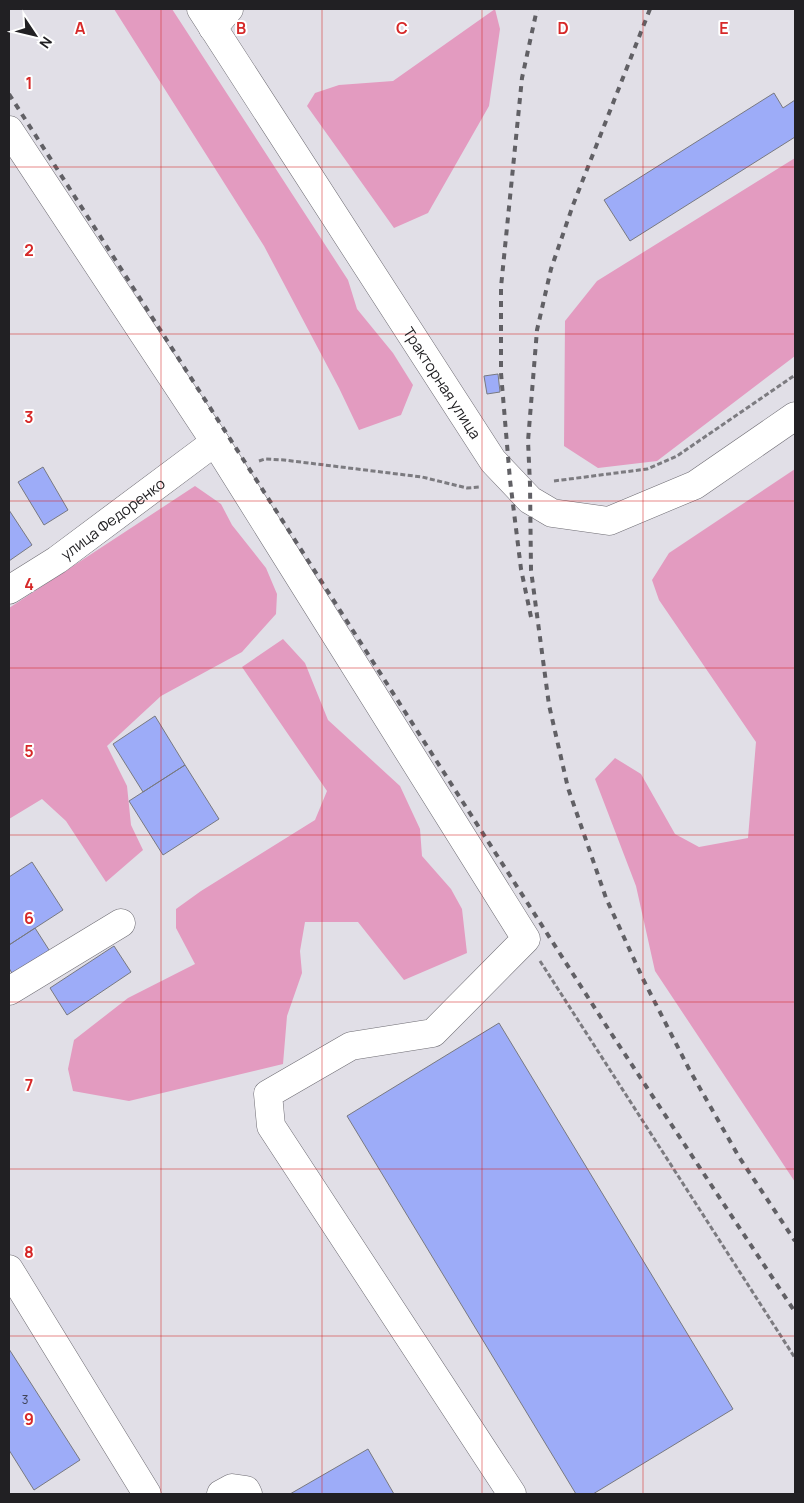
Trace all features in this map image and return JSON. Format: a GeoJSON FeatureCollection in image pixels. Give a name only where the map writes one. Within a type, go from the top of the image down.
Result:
{"type":"FeatureCollection","features":[{"type":"Feature","properties":{"kind":"main road","name":"Тракторная улица"},"geometry":{"type":"LineString","coordinates":[[214,15],[493,461],[530,500],[552,513],[609,521],[695,485],[795,416]]}},
{"type":"Feature","properties":{"kind":"main road"},"geometry":{"type":"LineString","coordinates":[[9,130],[215,442],[526,939],[433,1033],[351,1046],[268,1094],[271,1126],[512,1494]]}},
{"type":"Feature","properties":{"kind":"main road","name":"улица Федоренко"},"geometry":{"type":"LineString","coordinates":[[9,590],[57,560],[215,442]]}},
{"type":"Feature","properties":{"kind":"main road"},"geometry":{"type":"LineString","coordinates":[[9,991],[121,923]]}},
{"type":"Feature","properties":{"kind":"main road"},"geometry":{"type":"LineString","coordinates":[[9,1269],[147,1494]]}},
{"type":"Feature","properties":{"kind":"main road"},"geometry":{"type":"LineString","coordinates":[[221,1494],[232,1488],[246,1490],[248,1494]]}},
{"type":"Feature","properties":{"kind":"path"},"geometry":{"type":"LineString","coordinates":[[233,471],[265,459],[284,460],[422,477],[467,488],[492,487],[511,481],[647,469],[677,456],[795,375]]}},
{"type":"Feature","properties":{"kind":"path"},"geometry":{"type":"LineString","coordinates":[[526,939],[795,1358]]}},
{"type":"Feature","properties":{"kind":"shaded area"},"geometry":{"type":"Polygon","coordinates":[[[114,9],[172,9],[348,280],[357,309],[393,353],[413,385],[401,415],[359,430],[264,246],[114,9]]]}},
{"type":"Feature","properties":{"kind":"shaded area"},"geometry":{"type":"Polygon","coordinates":[[[495,9],[500,29],[489,106],[428,213],[394,228],[307,106],[315,93],[339,85],[393,81],[495,9]]]}},
{"type":"Feature","properties":{"kind":"shaded area"},"geometry":{"type":"Polygon","coordinates":[[[795,158],[795,356],[657,461],[598,468],[564,446],[565,321],[597,281],[795,158]]]}},
{"type":"Feature","properties":{"kind":"shaded area"},"geometry":{"type":"Polygon","coordinates":[[[795,469],[795,1182],[655,971],[636,886],[595,779],[615,758],[641,774],[675,834],[699,847],[748,838],[756,742],[659,600],[652,580],[669,553],[795,469]]]}},
{"type":"Feature","properties":{"kind":"shaded area"},"geometry":{"type":"Polygon","coordinates":[[[195,486],[221,504],[232,525],[266,568],[277,594],[276,614],[242,652],[161,696],[107,746],[127,786],[131,825],[143,850],[106,882],[66,821],[42,799],[9,819],[9,608],[195,486]]]}},
{"type":"Feature","properties":{"kind":"shaded area"},"geometry":{"type":"Polygon","coordinates":[[[283,639],[305,663],[328,720],[400,786],[420,829],[422,856],[451,889],[462,909],[467,953],[404,980],[358,922],[305,922],[300,951],[302,973],[287,1016],[283,1064],[129,1101],[73,1091],[68,1069],[74,1040],[128,998],[195,964],[176,928],[176,909],[201,891],[315,820],[327,791],[242,667],[283,639]]]}},
{"type":"Feature","properties":{"kind":"building"},"geometry":{"type":"Polygon","coordinates":[[[774,93],[783,108],[795,100],[795,137],[630,241],[604,200],[774,93]]]}},
{"type":"Feature","properties":{"kind":"building"},"geometry":{"type":"Polygon","coordinates":[[[498,374],[500,392],[487,394],[484,376],[498,374]]]}},
{"type":"Feature","properties":{"kind":"building"},"geometry":{"type":"Polygon","coordinates":[[[43,467],[68,510],[44,525],[18,482],[43,467]]]}},
{"type":"Feature","properties":{"kind":"building"},"geometry":{"type":"Polygon","coordinates":[[[9,510],[32,545],[9,561],[9,510]]]}},
{"type":"Feature","properties":{"kind":"building"},"geometry":{"type":"Polygon","coordinates":[[[155,716],[185,765],[143,792],[113,744],[155,716]]]}},
{"type":"Feature","properties":{"kind":"building"},"geometry":{"type":"Polygon","coordinates":[[[185,765],[219,819],[163,855],[129,801],[185,765]]]}},
{"type":"Feature","properties":{"kind":"building"},"geometry":{"type":"Polygon","coordinates":[[[32,862],[63,910],[9,945],[9,877],[32,862]]]}},
{"type":"Feature","properties":{"kind":"building"},"geometry":{"type":"Polygon","coordinates":[[[35,928],[51,953],[14,977],[9,968],[9,945],[35,928]]]}},
{"type":"Feature","properties":{"kind":"building"},"geometry":{"type":"Polygon","coordinates":[[[114,946],[131,972],[67,1015],[50,988],[114,946]]]}},
{"type":"Feature","properties":{"kind":"building"},"geometry":{"type":"Polygon","coordinates":[[[499,1023],[733,1409],[593,1494],[576,1494],[347,1116],[499,1023]]]}},
{"type":"Feature","properties":{"kind":"building"},"geometry":{"type":"Polygon","coordinates":[[[9,1349],[80,1460],[34,1490],[9,1450],[9,1349]]]}},
{"type":"Feature","properties":{"kind":"building"},"geometry":{"type":"Polygon","coordinates":[[[368,1449],[394,1494],[290,1494],[368,1449]]]}},
{"type":"Feature","properties":{"kind":"railway"},"geometry":{"type":"LineString","coordinates":[[531,617],[521,569],[510,480],[501,373],[501,287],[522,78],[537,9]]}},
{"type":"Feature","properties":{"kind":"railway"},"geometry":{"type":"LineString","coordinates":[[650,9],[573,205],[551,269],[537,330],[528,441],[531,570],[549,705],[568,788],[606,898],[643,979],[689,1069],[739,1157],[795,1241]]}},
{"type":"Feature","properties":{"kind":"railway"},"geometry":{"type":"LineString","coordinates":[[9,94],[607,1027],[795,1312]]}}]}
